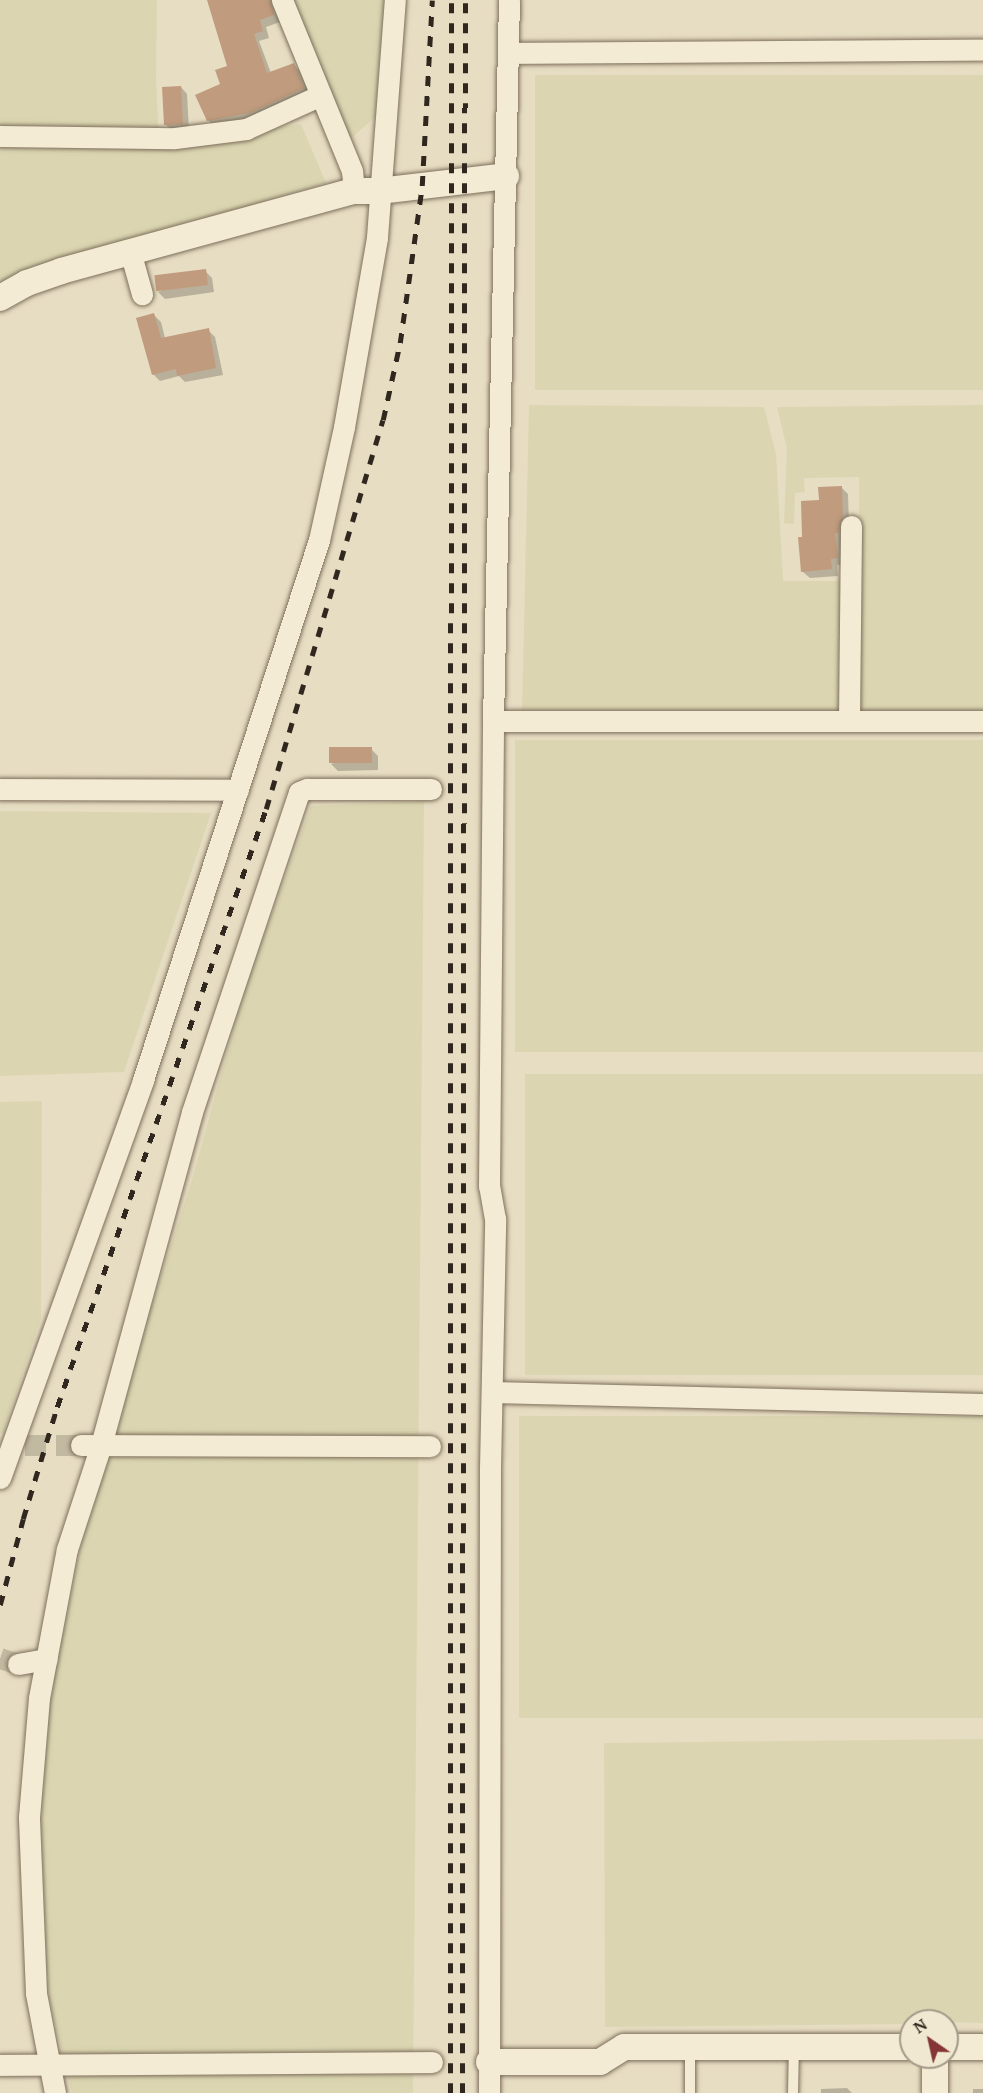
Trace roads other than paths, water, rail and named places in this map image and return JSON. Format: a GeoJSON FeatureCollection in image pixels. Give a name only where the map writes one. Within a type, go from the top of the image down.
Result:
{"type":"FeatureCollection","features":[{"type":"Feature","properties":{"kind":"street"},"geometry":{"type":"LineString","coordinates":[[282,0],[352,171],[367,191]]}},
{"type":"Feature","properties":{"kind":"street"},"geometry":{"type":"LineString","coordinates":[[0,1478],[143,1080],[319,540],[344,427],[376,237],[367,191],[395,0]]}},
{"type":"Feature","properties":{"kind":"street"},"geometry":{"type":"LineString","coordinates":[[489,2093],[492,1392],[495,1219],[489,1186],[493,722],[509,0]]}},
{"type":"Feature","properties":{"kind":"street"},"geometry":{"type":"LineString","coordinates":[[509,53],[983,50]]}},
{"type":"Feature","properties":{"kind":"street"},"geometry":{"type":"LineString","coordinates":[[0,136],[175,138],[246,129],[321,95]]}},
{"type":"Feature","properties":{"kind":"street"},"geometry":{"type":"LineString","coordinates":[[0,298],[27,283],[130,251],[367,191],[506,176]]}},
{"type":"Feature","properties":{"kind":"street"},"geometry":{"type":"LineString","coordinates":[[130,251],[142,294]]}},
{"type":"Feature","properties":{"kind":"street"},"geometry":{"type":"LineString","coordinates":[[849,720],[851,526]]}},
{"type":"Feature","properties":{"kind":"street"},"geometry":{"type":"LineString","coordinates":[[493,722],[983,721]]}},
{"type":"Feature","properties":{"kind":"street"},"geometry":{"type":"LineString","coordinates":[[0,789],[238,790]]}},
{"type":"Feature","properties":{"kind":"street"},"geometry":{"type":"LineString","coordinates":[[55,2093],[36,1993],[29,1817],[39,1698],[67,1549],[91,1445],[192,1112],[299,792],[307,789],[431,789]]}},
{"type":"Feature","properties":{"kind":"street"},"geometry":{"type":"LineString","coordinates":[[492,1392],[983,1404]]}},
{"type":"Feature","properties":{"kind":"street"},"geometry":{"type":"LineString","coordinates":[[91,1445],[429,1446]]}},
{"type":"Feature","properties":{"kind":"street"},"geometry":{"type":"LineString","coordinates":[[18,1664],[46,1659]]}},
{"type":"Feature","properties":{"kind":"street"},"geometry":{"type":"LineString","coordinates":[[489,2062],[600,2062],[624,2047],[899,2047]]}},
{"type":"Feature","properties":{"kind":"street"},"geometry":{"type":"LineString","coordinates":[[959,2047],[983,2047]]}},
{"type":"Feature","properties":{"kind":"street"},"geometry":{"type":"LineString","coordinates":[[0,2065],[432,2062]]}},
{"type":"Feature","properties":{"kind":"street"},"geometry":{"type":"LineString","coordinates":[[935,2069],[935,2093]]}},
{"type":"Feature","properties":{"kind":"lane"},"geometry":{"type":"LineString","coordinates":[[793,2093],[794,2046]]}},
{"type":"Feature","properties":{"kind":"lane"},"geometry":{"type":"LineString","coordinates":[[690,2047],[690,2093]]}},
{"type":"Feature","properties":{"kind":"tunnel"},"geometry":{"type":"LineString","coordinates":[[25,1445],[81,1445]]}},
{"type":"Feature","properties":{"kind":"tunnel"},"geometry":{"type":"LineString","coordinates":[[0,1658],[18,1664]]}},
{"type":"Feature","properties":{"kind":"railway"},"geometry":{"type":"LineString","coordinates":[[0,1605],[57,1407],[266,809],[383,420],[400,343],[422,186],[432,0]]}},
{"type":"Feature","properties":{"kind":"railway"},"geometry":{"type":"LineString","coordinates":[[450,2093],[451,0]]}},
{"type":"Feature","properties":{"kind":"railway"},"geometry":{"type":"LineString","coordinates":[[462,2093],[465,0]]}}]}
